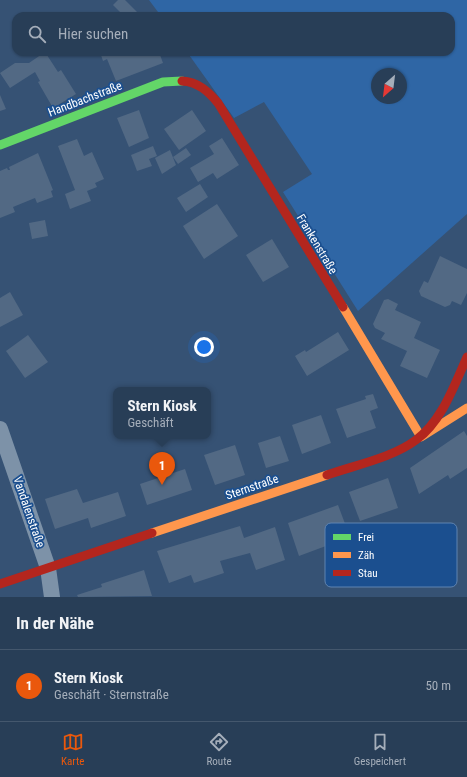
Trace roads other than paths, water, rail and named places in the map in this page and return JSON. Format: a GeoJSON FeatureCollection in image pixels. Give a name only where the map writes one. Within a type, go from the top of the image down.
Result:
{"type":"FeatureCollection","features":[{"type":"Feature","properties":{"kind":"street","name":"Handbachstraße"},"geometry":{"type":"LineString","coordinates":[[0,145],[163,82],[180,79]]}},
{"type":"Feature","properties":{"kind":"street","name":"Frankenstraße"},"geometry":{"type":"LineString","coordinates":[[180,79],[201,85],[216,101],[421,436]]}},
{"type":"Feature","properties":{"kind":"street","name":"Sternstraße"},"geometry":{"type":"LineString","coordinates":[[0,584],[397,451],[421,436],[447,399],[467,357]]}},
{"type":"Feature","properties":{"kind":"street"},"geometry":{"type":"LineString","coordinates":[[421,436],[467,408]]}},
{"type":"Feature","properties":{"kind":"street","name":"Vandalenstraße"},"geometry":{"type":"LineString","coordinates":[[0,429],[48,568],[52,597]]}},
{"type":"Feature","properties":{"kind":"place","name":"Stern Kiosk"},"geometry":{"type":"Point","coordinates":[162,485]}}]}
